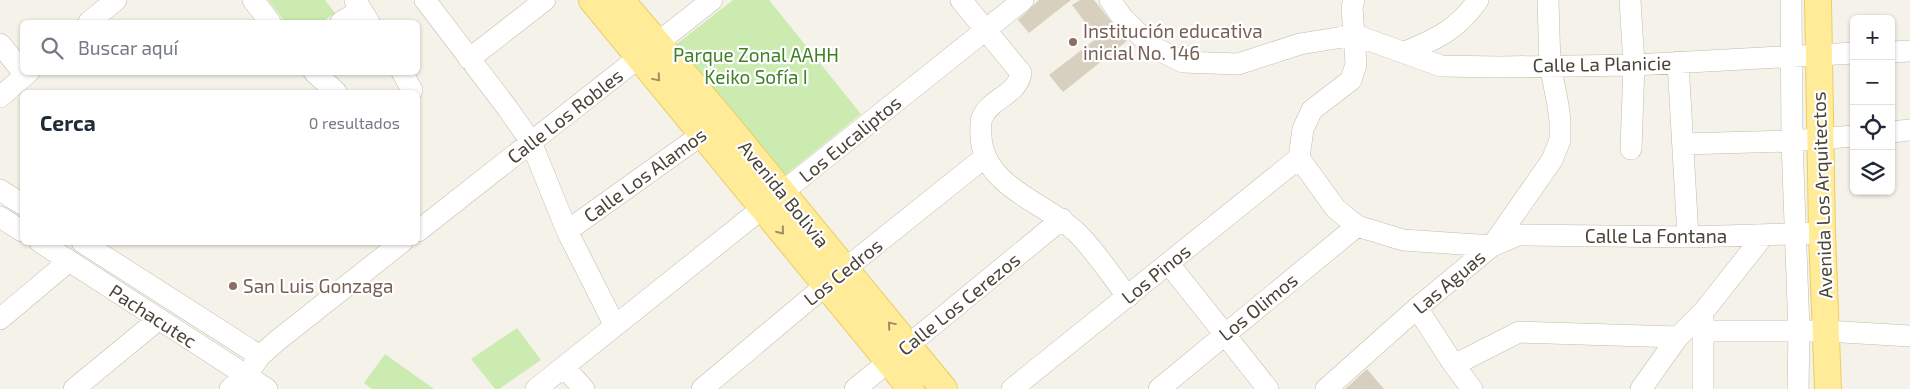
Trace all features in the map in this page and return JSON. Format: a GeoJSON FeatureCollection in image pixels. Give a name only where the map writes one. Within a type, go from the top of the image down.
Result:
{"type":"FeatureCollection","features":[{"type":"Feature","properties":{"kind":"main road","name":"Avenida Bolivia"},"geometry":{"type":"LineString","coordinates":[[592,0],[649,50],[713,127],[835,277],[889,362],[911,389]]}},
{"type":"Feature","properties":{"kind":"main road","name":"Avenida Bolivia"},"geometry":{"type":"LineString","coordinates":[[622,0],[649,50]]}},
{"type":"Feature","properties":{"kind":"main road","name":"Avenida Los Arquitectos"},"geometry":{"type":"LineString","coordinates":[[1818,0],[1822,232],[1828,389]]}},
{"type":"Feature","properties":{"kind":"main road","name":"Avenida Bolivia"},"geometry":{"type":"LineString","coordinates":[[835,277],[909,346],[944,389]]}},
{"type":"Feature","properties":{"kind":"street"},"geometry":{"type":"LineString","coordinates":[[91,20],[116,0]]}},
{"type":"Feature","properties":{"kind":"street"},"geometry":{"type":"LineString","coordinates":[[253,0],[268,20]]}},
{"type":"Feature","properties":{"kind":"street"},"geometry":{"type":"LineString","coordinates":[[424,0],[531,142],[567,231],[615,326]]}},
{"type":"Feature","properties":{"kind":"street"},"geometry":{"type":"LineString","coordinates":[[469,60],[545,0]]}},
{"type":"Feature","properties":{"kind":"street","name":"Calle Los Robles"},"geometry":{"type":"LineString","coordinates":[[420,229],[712,0]]}},
{"type":"Feature","properties":{"kind":"street"},"geometry":{"type":"LineString","coordinates":[[961,0],[1021,73],[1019,81],[1013,89],[989,109],[982,118],[982,146],[986,157],[999,177],[1062,219],[1077,233],[1128,297]]}},
{"type":"Feature","properties":{"kind":"street","name":"Los Eucaliptos"},"geometry":{"type":"LineString","coordinates":[[536,389],[1023,0]]}},
{"type":"Feature","properties":{"kind":"street"},"geometry":{"type":"LineString","coordinates":[[1110,0],[1122,17],[1151,46],[1184,62],[1238,64],[1300,44],[1355,35]]}},
{"type":"Feature","properties":{"kind":"street","name":"Las Aguas"},"geometry":{"type":"LineString","coordinates":[[1326,389],[1417,308],[1492,246],[1552,160],[1560,140],[1560,121],[1550,65],[1548,0]]}},
{"type":"Feature","properties":{"kind":"street"},"geometry":{"type":"LineString","coordinates":[[1630,0],[1634,65],[1631,149]]}},
{"type":"Feature","properties":{"kind":"street","name":"Avenida Los Arquitectos"},"geometry":{"type":"LineString","coordinates":[[1791,0],[1792,141],[1799,331],[1798,389]]}},
{"type":"Feature","properties":{"kind":"street"},"geometry":{"type":"LineString","coordinates":[[1352,2],[1356,64],[1351,80],[1312,110],[1304,130],[1299,158],[1336,209],[1357,226],[1403,240],[1492,246]]}},
{"type":"Feature","properties":{"kind":"street"},"geometry":{"type":"LineString","coordinates":[[1405,52],[1449,32],[1472,4]]}},
{"type":"Feature","properties":{"kind":"street"},"geometry":{"type":"LineString","coordinates":[[345,20],[362,11]]}},
{"type":"Feature","properties":{"kind":"street","name":"Calle La Planicie"},"geometry":{"type":"LineString","coordinates":[[1355,35],[1441,66],[1634,65],[1850,54]]}},
{"type":"Feature","properties":{"kind":"street"},"geometry":{"type":"LineString","coordinates":[[0,44],[20,67]]}},
{"type":"Feature","properties":{"kind":"street"},"geometry":{"type":"LineString","coordinates":[[1895,52],[1910,51]]}},
{"type":"Feature","properties":{"kind":"street"},"geometry":{"type":"LineString","coordinates":[[1678,62],[1688,237]]}},
{"type":"Feature","properties":{"kind":"street"},"geometry":{"type":"LineString","coordinates":[[0,97],[23,75]]}},
{"type":"Feature","properties":{"kind":"street"},"geometry":{"type":"LineString","coordinates":[[317,75],[334,90]]}},
{"type":"Feature","properties":{"kind":"street"},"geometry":{"type":"LineString","coordinates":[[404,75],[412,90]]}},
{"type":"Feature","properties":{"kind":"street","name":"Calle Los Alamos"},"geometry":{"type":"LineString","coordinates":[[567,231],[713,127]]}},
{"type":"Feature","properties":{"kind":"street"},"geometry":{"type":"LineString","coordinates":[[1895,132],[1910,130]]}},
{"type":"Feature","properties":{"kind":"street"},"geometry":{"type":"LineString","coordinates":[[1683,144],[1792,141],[1850,136]]}},
{"type":"Feature","properties":{"kind":"street","name":"Los Cedros"},"geometry":{"type":"LineString","coordinates":[[702,389],[835,277],[986,157]]}},
{"type":"Feature","properties":{"kind":"street","name":"Los Pinos"},"geometry":{"type":"LineString","coordinates":[[1012,389],[1299,158]]}},
{"type":"Feature","properties":{"kind":"street"},"geometry":{"type":"LineString","coordinates":[[0,190],[20,203]]}},
{"type":"Feature","properties":{"kind":"street"},"geometry":{"type":"LineString","coordinates":[[0,217],[20,230]]}},
{"type":"Feature","properties":{"kind":"street","name":"Calle Los Cerezos"},"geometry":{"type":"LineString","coordinates":[[855,389],[1062,219]]}},
{"type":"Feature","properties":{"kind":"street","name":"Los Olimos"},"geometry":{"type":"LineString","coordinates":[[1159,389],[1357,226]]}},
{"type":"Feature","properties":{"kind":"street","name":"Calle La Fontana"},"geometry":{"type":"LineString","coordinates":[[1492,246],[1518,235],[1688,237],[1764,236],[1822,232]]}},
{"type":"Feature","properties":{"kind":"street"},"geometry":{"type":"LineString","coordinates":[[1641,389],[1678,336],[1704,321],[1764,236]]}},
{"type":"Feature","properties":{"kind":"street","name":"Pachacutec"},"geometry":{"type":"LineString","coordinates":[[45,245],[159,319],[238,382],[267,389]]}},
{"type":"Feature","properties":{"kind":"street","name":"Pachacutec"},"geometry":{"type":"LineString","coordinates":[[87,245],[260,356]]}},
{"type":"Feature","properties":{"kind":"street"},"geometry":{"type":"LineString","coordinates":[[238,382],[260,356],[398,245]]}},
{"type":"Feature","properties":{"kind":"street"},"geometry":{"type":"LineString","coordinates":[[0,318],[69,261]]}},
{"type":"Feature","properties":{"kind":"street"},"geometry":{"type":"LineString","coordinates":[[1168,264],[1268,389]]}},
{"type":"Feature","properties":{"kind":"street"},"geometry":{"type":"LineString","coordinates":[[1417,308],[1472,389]]}},
{"type":"Feature","properties":{"kind":"street"},"geometry":{"type":"LineString","coordinates":[[74,389],[159,319]]}},
{"type":"Feature","properties":{"kind":"street"},"geometry":{"type":"LineString","coordinates":[[1704,321],[1799,331],[1910,336]]}},
{"type":"Feature","properties":{"kind":"street"},"geometry":{"type":"LineString","coordinates":[[1703,389],[1704,321]]}},
{"type":"Feature","properties":{"kind":"street"},"geometry":{"type":"LineString","coordinates":[[1454,365],[1519,332],[1678,336]]}},
{"type":"Feature","properties":{"kind":"street"},"geometry":{"type":"LineString","coordinates":[[564,367],[584,389]]}},
{"type":"Feature","properties":{"kind":"green space"},"geometry":{"type":"Polygon","coordinates":[[[268,0],[325,0],[335,13],[325,20],[283,20],[268,0]]]}},
{"type":"Feature","properties":{"kind":"green space","name":"Parque Zonal AAHH Keiko Sofía I"},"geometry":{"type":"Polygon","coordinates":[[[733,0],[769,0],[861,114],[783,177],[674,46],[733,0]]]}},
{"type":"Feature","properties":{"kind":"green space"},"geometry":{"type":"Polygon","coordinates":[[[517,328],[541,360],[499,389],[495,389],[471,359],[517,328]]]}},
{"type":"Feature","properties":{"kind":"green space"},"geometry":{"type":"Polygon","coordinates":[[[385,354],[434,389],[372,389],[364,383],[385,354]]]}},
{"type":"Feature","properties":{"kind":"building"},"geometry":{"type":"Polygon","coordinates":[[[1039,0],[1071,0],[1029,33],[1018,20],[1039,0]]]}},
{"type":"Feature","properties":{"kind":"building"},"geometry":{"type":"Polygon","coordinates":[[[1080,0],[1094,0],[1127,41],[1063,92],[1049,75],[1097,38],[1072,5],[1080,0]]]}},
{"type":"Feature","properties":{"kind":"building"},"geometry":{"type":"Polygon","coordinates":[[[1367,369],[1384,389],[1345,389],[1355,380],[1367,369]]]}},
{"type":"Feature","properties":{"kind":"place","name":"Institución educativa inicial No. 146"},"geometry":{"type":"Point","coordinates":[1073,42]}},
{"type":"Feature","properties":{"kind":"place","name":"San Luis Gonzaga"},"geometry":{"type":"Point","coordinates":[233,286]}}]}
